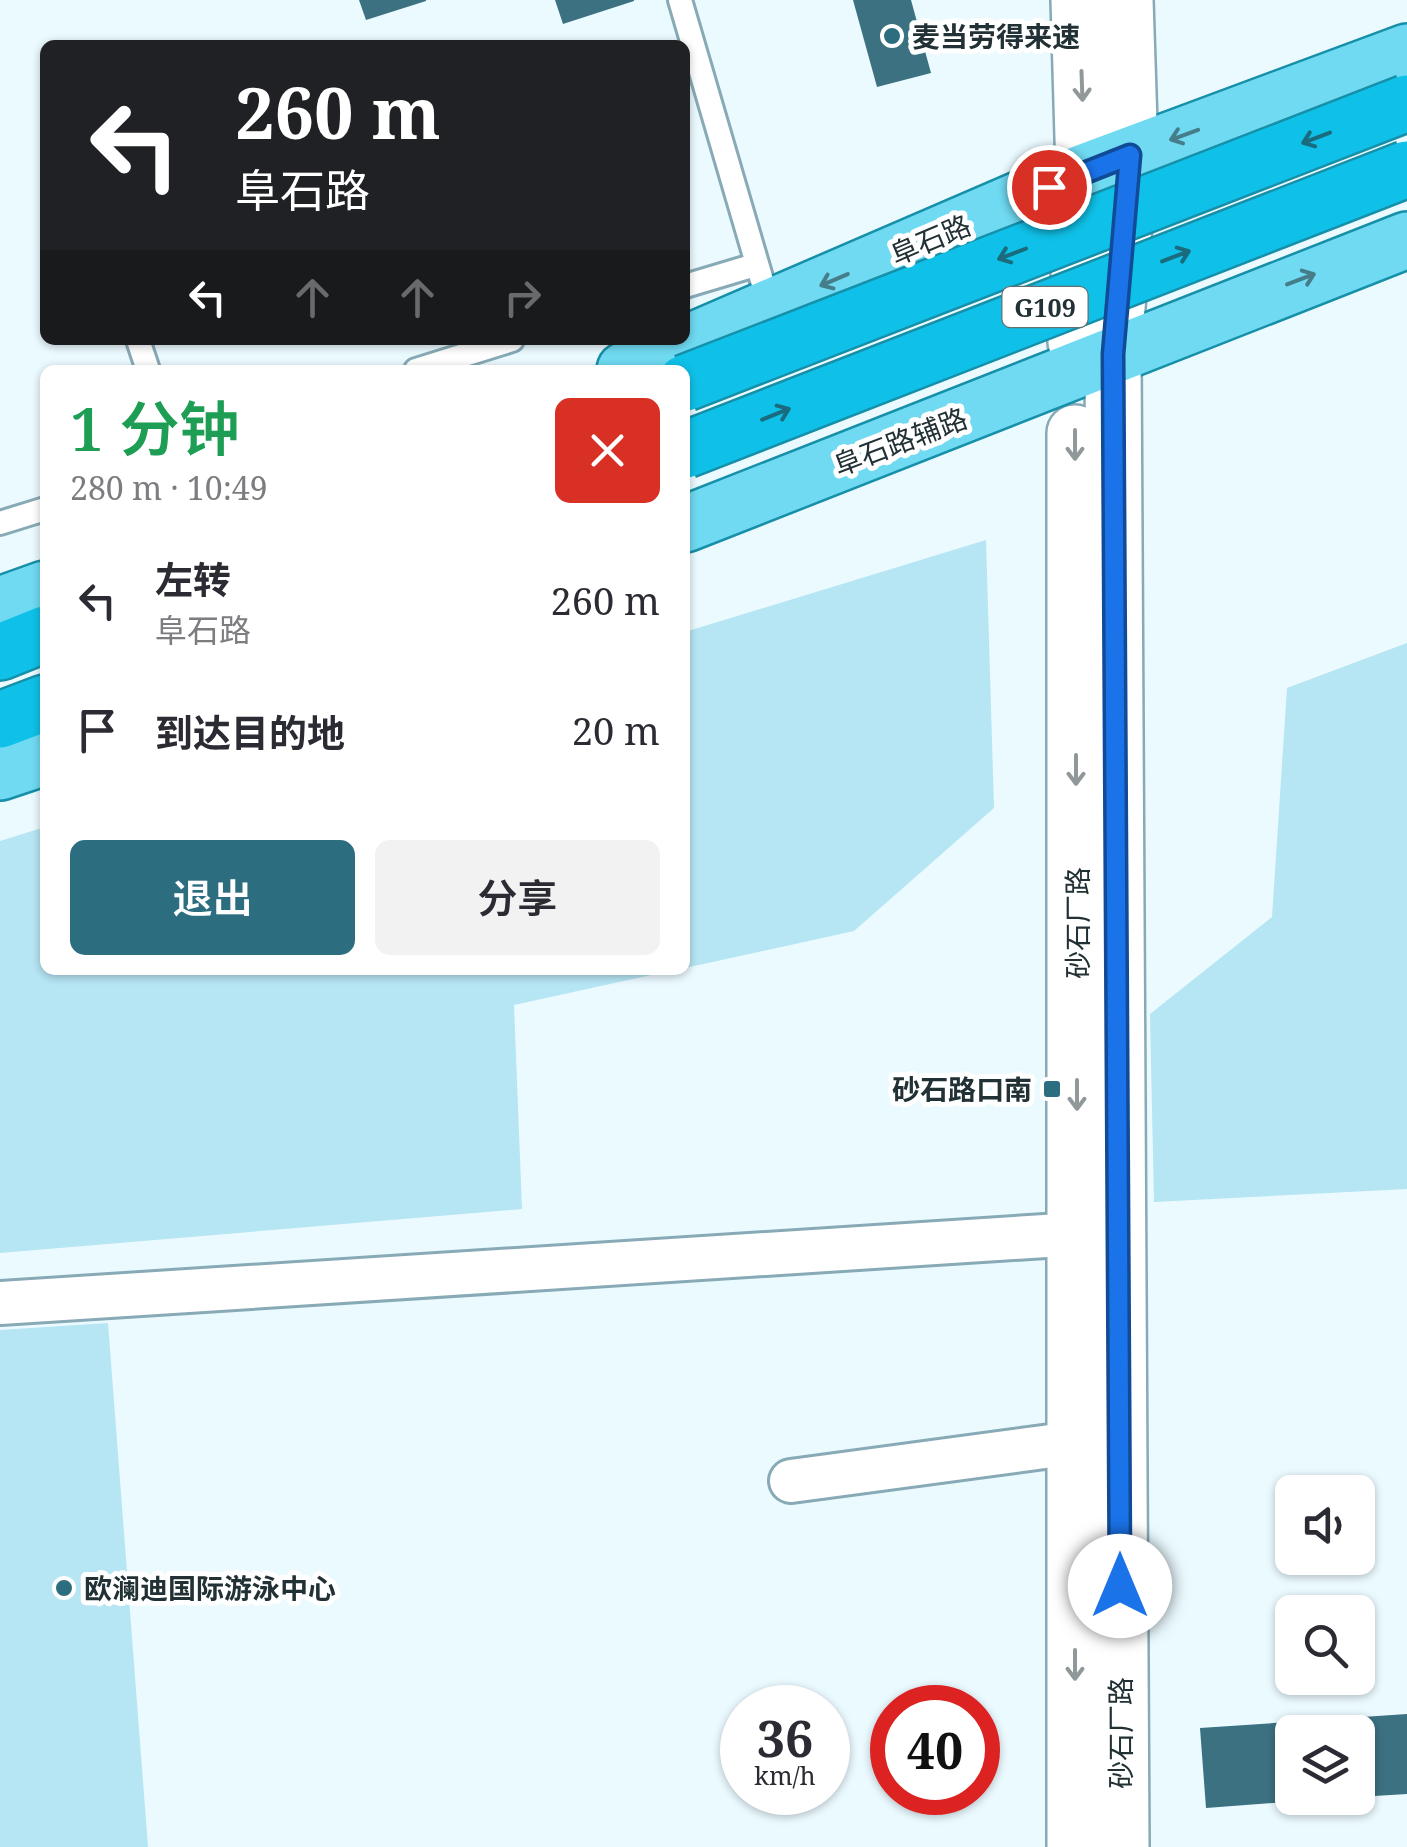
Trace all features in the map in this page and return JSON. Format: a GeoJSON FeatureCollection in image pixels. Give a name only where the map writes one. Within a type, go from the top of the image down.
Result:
{"type":"FeatureCollection","features":[{"type":"Feature","properties":{"kind":"highway","name":"阜石路"},"geometry":{"type":"LineString","coordinates":[[690,380],[1407,104]]}},
{"type":"Feature","properties":{"kind":"highway","name":"G109"},"geometry":{"type":"LineString","coordinates":[[690,448],[1407,170]]}},
{"type":"Feature","properties":{"kind":"highway"},"geometry":{"type":"LineString","coordinates":[[0,652],[40,636]]}},
{"type":"Feature","properties":{"kind":"highway"},"geometry":{"type":"LineString","coordinates":[[0,720],[40,704]]}},
{"type":"Feature","properties":{"kind":"main road","name":"阜石路"},"geometry":{"type":"LineString","coordinates":[[690,331],[763,286],[1407,52]]}},
{"type":"Feature","properties":{"kind":"main road"},"geometry":{"type":"LineString","coordinates":[[1094,364],[1407,240]]}},
{"type":"Feature","properties":{"kind":"main road","name":"阜石路"},"geometry":{"type":"LineString","coordinates":[[634,365],[667,345]]}},
{"type":"Feature","properties":{"kind":"main road","name":"阜石路辅路"},"geometry":{"type":"LineString","coordinates":[[690,522],[1094,364]]}},
{"type":"Feature","properties":{"kind":"main road"},"geometry":{"type":"LineString","coordinates":[[0,606],[40,591]]}},
{"type":"Feature","properties":{"kind":"main road"},"geometry":{"type":"LineString","coordinates":[[0,772],[40,759]]}},
{"type":"Feature","properties":{"kind":"street","name":"砂石厂路"},"geometry":{"type":"LineString","coordinates":[[1079,0],[1107,164]]}},
{"type":"Feature","properties":{"kind":"street","name":"砂石厂路"},"geometry":{"type":"LineString","coordinates":[[1121,1847],[1097,1440],[1077,1234],[1094,364],[1107,164],[1125,0]]}},
{"type":"Feature","properties":{"kind":"street","name":"砂石厂路"},"geometry":{"type":"LineString","coordinates":[[1075,1847],[1097,1440],[1094,364]]}},
{"type":"Feature","properties":{"kind":"street"},"geometry":{"type":"LineString","coordinates":[[0,1303],[1077,1234]]}},
{"type":"Feature","properties":{"kind":"street"},"geometry":{"type":"LineString","coordinates":[[791,1481],[1097,1440]]}},
{"type":"Feature","properties":{"kind":"lane"},"geometry":{"type":"LineString","coordinates":[[680,0],[763,286],[690,286]]}},
{"type":"Feature","properties":{"kind":"lane"},"geometry":{"type":"LineString","coordinates":[[432,365],[496,345]]}},
{"type":"Feature","properties":{"kind":"lane"},"geometry":{"type":"LineString","coordinates":[[0,522],[40,510]]}},
{"type":"Feature","properties":{"kind":"shaded area"},"geometry":{"type":"Polygon","coordinates":[[[986,540],[994,808],[854,931],[690,967],[690,630],[986,540]]]}},
{"type":"Feature","properties":{"kind":"shaded area"},"geometry":{"type":"Polygon","coordinates":[[[1407,643],[1407,1189],[1154,1202],[1150,1014],[1272,917],[1287,688],[1407,643]]]}},
{"type":"Feature","properties":{"kind":"shaded area"},"geometry":{"type":"Polygon","coordinates":[[[40,829],[40,975],[651,975],[514,1005],[522,1209],[0,1253],[0,841],[40,829]]]}},
{"type":"Feature","properties":{"kind":"shaded area","name":"欧澜迪国际游泳中心"},"geometry":{"type":"Polygon","coordinates":[[[108,1323],[148,1847],[0,1847],[0,1330],[108,1323]]]}},
{"type":"Feature","properties":{"kind":"building"},"geometry":{"type":"Polygon","coordinates":[[[359,0],[426,0],[426,1],[366,20],[359,0]]]}},
{"type":"Feature","properties":{"kind":"building"},"geometry":{"type":"Polygon","coordinates":[[[555,0],[634,0],[634,1],[563,24],[555,0]]]}},
{"type":"Feature","properties":{"kind":"building","name":"麦当劳得来速"},"geometry":{"type":"Polygon","coordinates":[[[853,0],[911,0],[931,73],[877,87],[853,0]]]}},
{"type":"Feature","properties":{"kind":"building"},"geometry":{"type":"Polygon","coordinates":[[[1407,1714],[1407,1794],[1375,1796],[1375,1716],[1407,1714]]]}},
{"type":"Feature","properties":{"kind":"building"},"geometry":{"type":"Polygon","coordinates":[[[1275,1723],[1275,1803],[1206,1808],[1200,1728],[1275,1723]]]}},
{"type":"Feature","properties":{"kind":"place","name":"麦当劳得来速"},"geometry":{"type":"Point","coordinates":[892,36]}},
{"type":"Feature","properties":{"kind":"place","name":"砂石路口南"},"geometry":{"type":"Point","coordinates":[1052,1089]}},
{"type":"Feature","properties":{"kind":"place","name":"欧澜迪国际游泳中心"},"geometry":{"type":"Point","coordinates":[64,1588]}},
{"type":"Feature","properties":{"kind":"route"},"geometry":{"type":"LineString","coordinates":[[1049,187],[1130,155],[1113,354],[1120,1586]]}}]}
